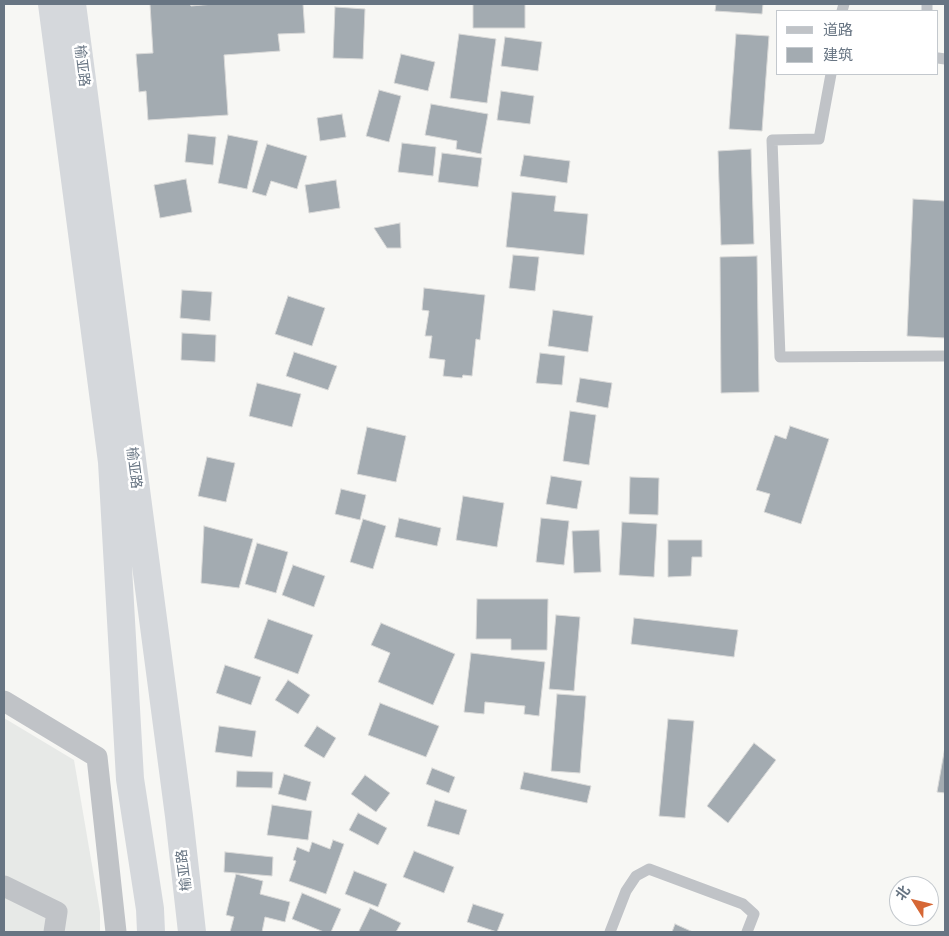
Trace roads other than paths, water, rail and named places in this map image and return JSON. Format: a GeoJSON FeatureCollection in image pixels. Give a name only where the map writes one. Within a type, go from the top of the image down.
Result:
{"type":"FeatureCollection","features":[{"type":"Feature","properties":{"kind":"highway","name":"榆亚路"},"geometry":{"type":"LineString","coordinates":[[52,4],[112,462],[130,779],[150,909],[151,932]]}},
{"type":"Feature","properties":{"kind":"highway","name":"榆亚路"},"geometry":{"type":"LineString","coordinates":[[72,4],[179,816],[192,932]]}},
{"type":"Feature","properties":{"kind":"street"},"geometry":{"type":"LineString","coordinates":[[4,701],[130,779]]}},
{"type":"Feature","properties":{"kind":"street"},"geometry":{"type":"LineString","coordinates":[[97,758],[116,932]]}},
{"type":"Feature","properties":{"kind":"street"},"geometry":{"type":"LineString","coordinates":[[4,886],[57,912],[54,932]]}},
{"type":"Feature","properties":{"kind":"lane"},"geometry":{"type":"LineString","coordinates":[[831,75],[819,139],[772,140],[780,357],[945,356]]}},
{"type":"Feature","properties":{"kind":"lane"},"geometry":{"type":"LineString","coordinates":[[610,932],[626,891],[636,876],[649,869],[743,904],[754,914],[747,932]]}}]}
